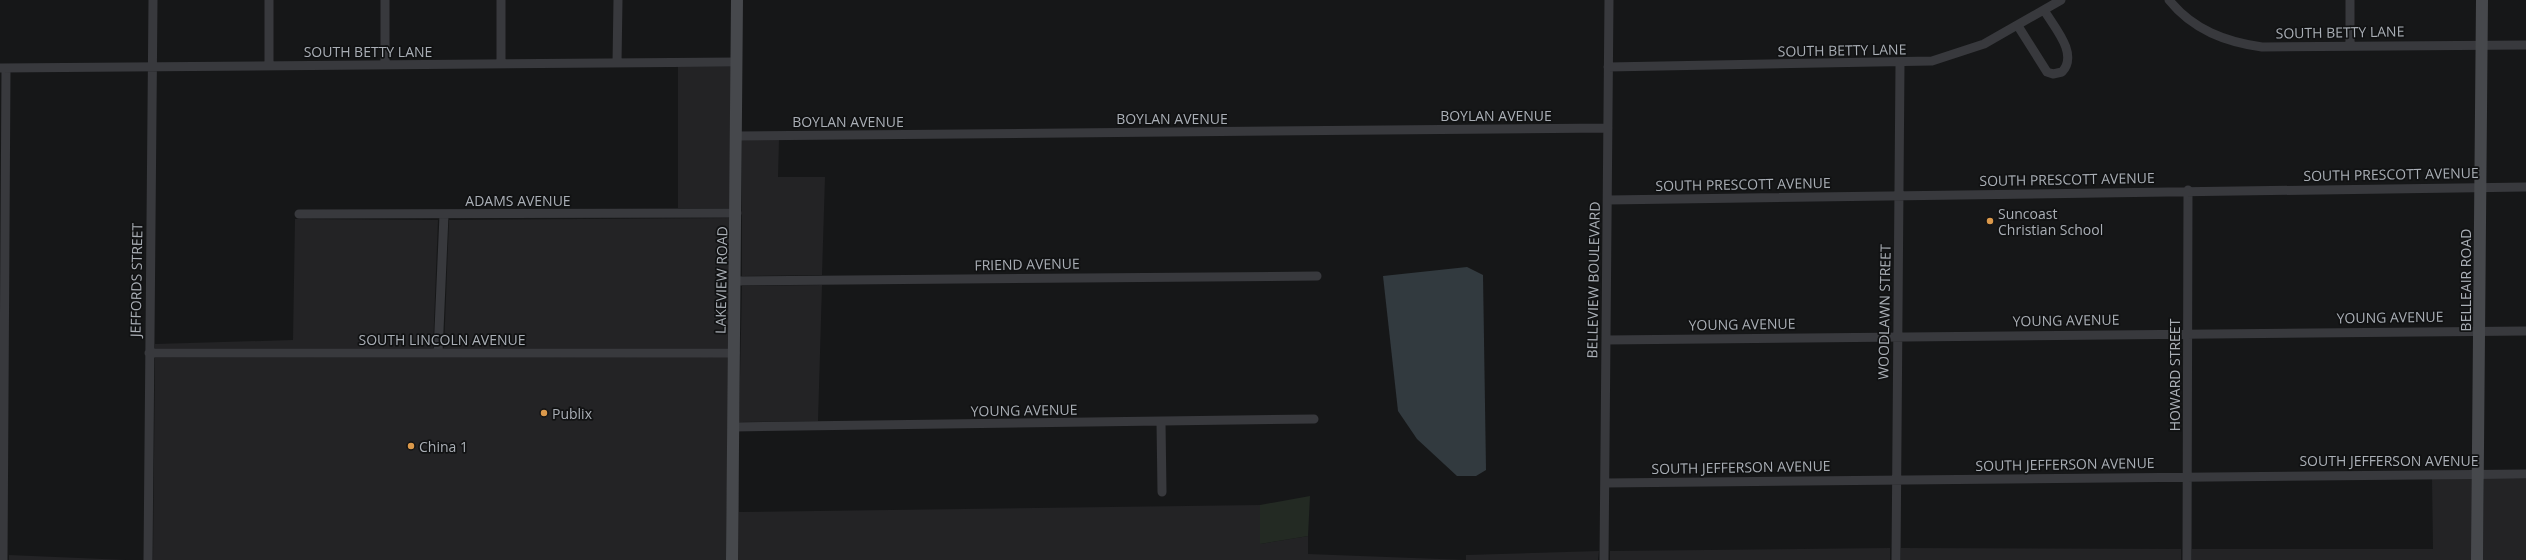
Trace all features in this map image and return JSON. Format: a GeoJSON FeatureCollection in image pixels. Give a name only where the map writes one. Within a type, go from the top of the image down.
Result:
{"type":"FeatureCollection","features":[{"type":"Feature","properties":{"kind":"street","name":"JEFFORDS STREET"},"geometry":{"type":"LineString","coordinates":[[148,560],[153,0]]}},
{"type":"Feature","properties":{"kind":"street"},"geometry":{"type":"LineString","coordinates":[[269,0],[269,65]]}},
{"type":"Feature","properties":{"kind":"street"},"geometry":{"type":"LineString","coordinates":[[385,0],[385,64]]}},
{"type":"Feature","properties":{"kind":"street"},"geometry":{"type":"LineString","coordinates":[[501,0],[501,64]]}},
{"type":"Feature","properties":{"kind":"street"},"geometry":{"type":"LineString","coordinates":[[617,63],[618,0]]}},
{"type":"Feature","properties":{"kind":"street","name":"LAKEVIEW ROAD"},"geometry":{"type":"LineString","coordinates":[[732,560],[737,213],[737,0]]}},
{"type":"Feature","properties":{"kind":"street","name":"BELLEVIEW BOULEVARD"},"geometry":{"type":"LineString","coordinates":[[1604,560],[1609,0]]}},
{"type":"Feature","properties":{"kind":"street","name":"SOUTH BETTY LANE"},"geometry":{"type":"LineString","coordinates":[[1608,67],[1900,64],[1932,62],[1957,55],[1984,44],[2018,26],[2061,0]]}},
{"type":"Feature","properties":{"kind":"street","name":"SOUTH BETTY LANE"},"geometry":{"type":"LineString","coordinates":[[2169,0],[2175,7],[2209,33],[2235,43],[2262,47],[2526,45]]}},
{"type":"Feature","properties":{"kind":"street"},"geometry":{"type":"LineString","coordinates":[[2350,0],[2350,46]]}},
{"type":"Feature","properties":{"kind":"street","name":"BELLEAIR ROAD"},"geometry":{"type":"LineString","coordinates":[[2478,560],[2482,0]]}},
{"type":"Feature","properties":{"kind":"street"},"geometry":{"type":"LineString","coordinates":[[2018,26],[2047,72],[2053,74],[2062,72],[2068,64],[2068,53],[2044,10]]}},
{"type":"Feature","properties":{"kind":"street","name":"SOUTH BETTY LANE"},"geometry":{"type":"LineString","coordinates":[[3,68],[737,62]]}},
{"type":"Feature","properties":{"kind":"street","name":"WOODLAWN STREET"},"geometry":{"type":"LineString","coordinates":[[1896,560],[1900,64]]}},
{"type":"Feature","properties":{"kind":"street"},"geometry":{"type":"LineString","coordinates":[[3,68],[3,560]]}},
{"type":"Feature","properties":{"kind":"street","name":"BOYLAN AVENUE"},"geometry":{"type":"LineString","coordinates":[[737,136],[1608,128]]}},
{"type":"Feature","properties":{"kind":"street","name":"SOUTH PRESCOTT AVENUE"},"geometry":{"type":"LineString","coordinates":[[1608,200],[2188,190],[2480,186],[2526,187]]}},
{"type":"Feature","properties":{"kind":"street","name":"HOWARD STREET"},"geometry":{"type":"LineString","coordinates":[[2187,560],[2189,332],[2188,190]]}},
{"type":"Feature","properties":{"kind":"street","name":"ADAMS AVENUE"},"geometry":{"type":"LineString","coordinates":[[299,214],[444,215],[737,213]]}},
{"type":"Feature","properties":{"kind":"street"},"geometry":{"type":"LineString","coordinates":[[438,353],[444,215]]}},
{"type":"Feature","properties":{"kind":"street","name":"FRIEND AVENUE"},"geometry":{"type":"LineString","coordinates":[[736,281],[1317,276]]}},
{"type":"Feature","properties":{"kind":"street","name":"YOUNG AVENUE"},"geometry":{"type":"LineString","coordinates":[[1606,340],[2189,332],[2526,331]]}},
{"type":"Feature","properties":{"kind":"street","name":"SOUTH LINCOLN AVENUE"},"geometry":{"type":"LineString","coordinates":[[150,353],[735,353]]}},
{"type":"Feature","properties":{"kind":"street","name":"YOUNG AVENUE"},"geometry":{"type":"LineString","coordinates":[[734,427],[1314,419]]}},
{"type":"Feature","properties":{"kind":"street"},"geometry":{"type":"LineString","coordinates":[[1161,422],[1162,492]]}},
{"type":"Feature","properties":{"kind":"street","name":"SOUTH JEFFERSON AVENUE"},"geometry":{"type":"LineString","coordinates":[[1605,483],[2478,473],[2526,474]]}},
{"type":"Feature","properties":{"kind":"shaded area"},"geometry":{"type":"Polygon","coordinates":[[[678,67],[731,67],[731,208],[678,208],[678,67]]]}},
{"type":"Feature","properties":{"kind":"shaded area"},"geometry":{"type":"Polygon","coordinates":[[[742,140],[779,140],[778,177],[825,177],[822,275],[742,276],[742,140]]]}},
{"type":"Feature","properties":{"kind":"shaded area"},"geometry":{"type":"Polygon","coordinates":[[[731,218],[730,348],[444,348],[449,220],[731,218]]]}},
{"type":"Feature","properties":{"kind":"shaded area"},"geometry":{"type":"Polygon","coordinates":[[[295,219],[438,220],[433,348],[155,348],[155,344],[293,340],[295,219]]]}},
{"type":"Feature","properties":{"kind":"shaded area"},"geometry":{"type":"Polygon","coordinates":[[[1467,267],[1483,275],[1486,470],[1476,476],[1457,476],[1417,439],[1398,411],[1383,276],[1467,267]]]}},
{"type":"Feature","properties":{"kind":"shaded area"},"geometry":{"type":"Polygon","coordinates":[[[822,285],[818,421],[739,422],[742,286],[822,285]]]}},
{"type":"Feature","properties":{"kind":"shaded area"},"geometry":{"type":"Polygon","coordinates":[[[729,357],[726,560],[153,560],[155,358],[729,357]]]}},
{"type":"Feature","properties":{"kind":"shaded area"},"geometry":{"type":"Polygon","coordinates":[[[739,432],[739,512],[1260,505],[1260,544],[1308,536],[1308,554],[1466,560],[737,560],[739,432]]]}},
{"type":"Feature","properties":{"kind":"shaded area"},"geometry":{"type":"Polygon","coordinates":[[[2473,478],[2472,560],[2192,560],[2192,549],[2433,549],[2432,479],[2473,478]]]}},
{"type":"Feature","properties":{"kind":"shaded area"},"geometry":{"type":"Polygon","coordinates":[[[2484,478],[2526,479],[2526,560],[2483,560],[2484,478]]]}},
{"type":"Feature","properties":{"kind":"shaded area"},"geometry":{"type":"Polygon","coordinates":[[[1310,496],[1308,536],[1260,544],[1260,505],[1310,496]]]}},
{"type":"Feature","properties":{"kind":"shaded area"},"geometry":{"type":"Polygon","coordinates":[[[1890,548],[1890,560],[1610,560],[1610,551],[1890,548]]]}},
{"type":"Feature","properties":{"kind":"shaded area"},"geometry":{"type":"Polygon","coordinates":[[[1901,548],[2181,549],[2181,560],[1901,560],[1901,548]]]}},
{"type":"Feature","properties":{"kind":"shaded area"},"geometry":{"type":"Polygon","coordinates":[[[1599,551],[1598,560],[1466,560],[1466,555],[1599,551]]]}},
{"type":"Feature","properties":{"kind":"shaded area"},"geometry":{"type":"Polygon","coordinates":[[[9,555],[126,560],[9,560],[9,555]]]}},
{"type":"Feature","properties":{"kind":"place","name":"Suncoast Christian School"},"geometry":{"type":"Point","coordinates":[1990,221]}},
{"type":"Feature","properties":{"kind":"place","name":"Publix"},"geometry":{"type":"Point","coordinates":[544,413]}},
{"type":"Feature","properties":{"kind":"place","name":"China 1"},"geometry":{"type":"Point","coordinates":[411,446]}}]}
